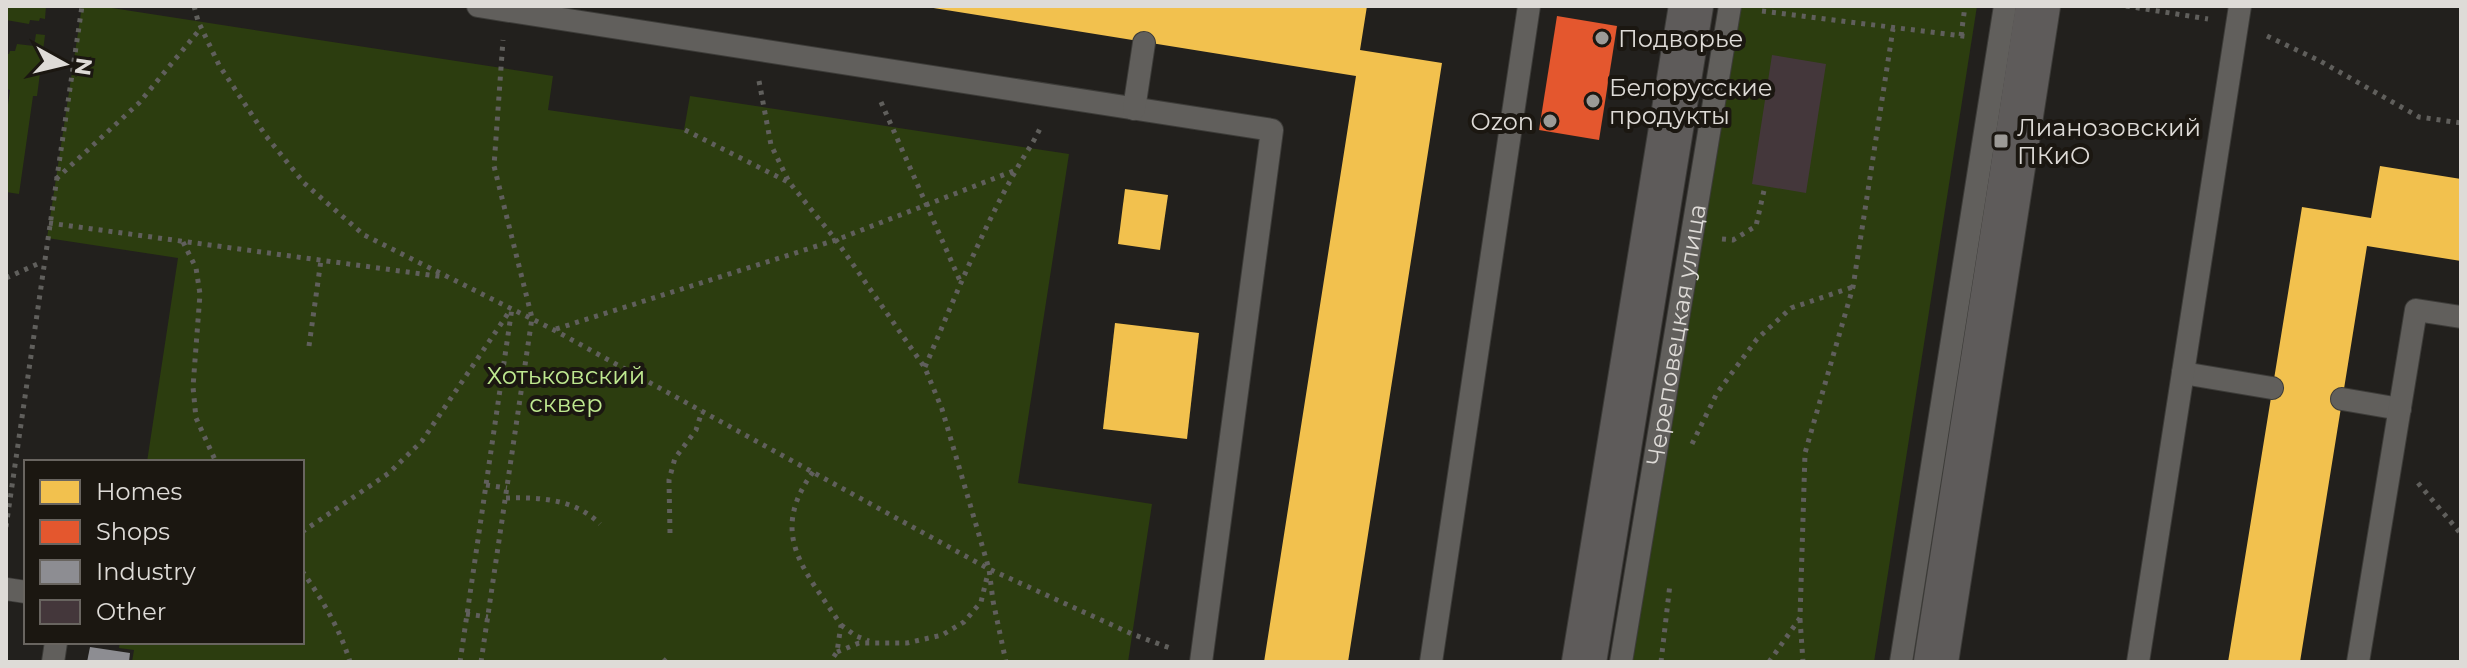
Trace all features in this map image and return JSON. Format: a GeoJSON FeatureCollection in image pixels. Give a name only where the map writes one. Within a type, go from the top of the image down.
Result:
{"type":"FeatureCollection","features":[{"type":"Feature","properties":{"kind":"main road","name":"Череповецкая улица"},"geometry":{"type":"LineString","coordinates":[[1584,662],[1691,6]]}},
{"type":"Feature","properties":{"kind":"main road"},"geometry":{"type":"LineString","coordinates":[[1936,662],[2038,6]]}},
{"type":"Feature","properties":{"kind":"lane"},"geometry":{"type":"LineString","coordinates":[[478,6],[1272,130],[1201,661]]}},
{"type":"Feature","properties":{"kind":"lane"},"geometry":{"type":"LineString","coordinates":[[1431,662],[1529,6]]}},
{"type":"Feature","properties":{"kind":"lane","name":"Череповецкая улица"},"geometry":{"type":"LineString","coordinates":[[1621,662],[1730,6]]}},
{"type":"Feature","properties":{"kind":"lane"},"geometry":{"type":"LineString","coordinates":[[1901,662],[2005,6]]}},
{"type":"Feature","properties":{"kind":"lane"},"geometry":{"type":"LineString","coordinates":[[2138,662],[2238,15]]}},
{"type":"Feature","properties":{"kind":"lane"},"geometry":{"type":"LineString","coordinates":[[1134,109],[1144,43]]}},
{"type":"Feature","properties":{"kind":"lane"},"geometry":{"type":"LineString","coordinates":[[2358,662],[2416,310],[2461,317]]}},
{"type":"Feature","properties":{"kind":"lane"},"geometry":{"type":"LineString","coordinates":[[2183,373],[2272,388]]}},
{"type":"Feature","properties":{"kind":"lane"},"geometry":{"type":"LineString","coordinates":[[2342,399],[2400,409]]}},
{"type":"Feature","properties":{"kind":"path"},"geometry":{"type":"LineString","coordinates":[[6,527],[82,6]]}},
{"type":"Feature","properties":{"kind":"path"},"geometry":{"type":"LineString","coordinates":[[194,6],[219,65],[266,136],[304,183],[364,235],[532,318],[989,569],[1132,634],[1201,661]]}},
{"type":"Feature","properties":{"kind":"path"},"geometry":{"type":"LineString","coordinates":[[1961,36],[1965,6]]}},
{"type":"Feature","properties":{"kind":"path"},"geometry":{"type":"LineString","coordinates":[[2126,6],[2238,15],[2247,26],[2320,61],[2419,117],[2461,123]]}},
{"type":"Feature","properties":{"kind":"path"},"geometry":{"type":"LineString","coordinates":[[481,662],[532,318],[494,166],[496,110],[507,10]]}},
{"type":"Feature","properties":{"kind":"path"},"geometry":{"type":"LineString","coordinates":[[1758,11],[1971,37]]}},
{"type":"Feature","properties":{"kind":"path"},"geometry":{"type":"LineString","coordinates":[[56,179],[139,103],[201,28]]}},
{"type":"Feature","properties":{"kind":"path"},"geometry":{"type":"LineString","coordinates":[[1803,662],[1800,618],[1805,453],[1853,287],[1893,29]]}},
{"type":"Feature","properties":{"kind":"path"},"geometry":{"type":"LineString","coordinates":[[753,49],[771,145],[789,182],[836,240],[925,368],[942,409],[989,569],[1006,662]]}},
{"type":"Feature","properties":{"kind":"path"},"geometry":{"type":"LineString","coordinates":[[867,67],[961,284]]}},
{"type":"Feature","properties":{"kind":"path"},"geometry":{"type":"LineString","coordinates":[[925,368],[961,284],[1055,96]]}},
{"type":"Feature","properties":{"kind":"path"},"geometry":{"type":"LineString","coordinates":[[685,130],[789,182]]}},
{"type":"Feature","properties":{"kind":"path"},"geometry":{"type":"LineString","coordinates":[[554,330],[836,240],[1016,170]]}},
{"type":"Feature","properties":{"kind":"path"},"geometry":{"type":"LineString","coordinates":[[49,223],[449,278]]}},
{"type":"Feature","properties":{"kind":"path"},"geometry":{"type":"LineString","coordinates":[[183,242],[196,268],[200,294],[193,387],[196,418],[215,460]]}},
{"type":"Feature","properties":{"kind":"path"},"geometry":{"type":"LineString","coordinates":[[309,346],[321,260]]}},
{"type":"Feature","properties":{"kind":"path"},"geometry":{"type":"LineString","coordinates":[[6,278],[43,262]]}},
{"type":"Feature","properties":{"kind":"path"},"geometry":{"type":"LineString","coordinates":[[1690,449],[1717,393],[1757,339],[1791,308],[1853,287]]}},
{"type":"Feature","properties":{"kind":"path"},"geometry":{"type":"LineString","coordinates":[[460,662],[512,308]]}},
{"type":"Feature","properties":{"kind":"path"},"geometry":{"type":"LineString","coordinates":[[304,531],[389,473],[422,441],[512,308]]}},
{"type":"Feature","properties":{"kind":"path"},"geometry":{"type":"LineString","coordinates":[[670,533],[669,480],[675,458],[696,430],[702,411]]}},
{"type":"Feature","properties":{"kind":"path"},"geometry":{"type":"LineString","coordinates":[[2393,452],[2461,534]]}},
{"type":"Feature","properties":{"kind":"path"},"geometry":{"type":"LineString","coordinates":[[813,472],[799,491],[791,520],[797,559],[841,625],[856,636],[882,644]]}},
{"type":"Feature","properties":{"kind":"path"},"geometry":{"type":"LineString","coordinates":[[486,485],[507,488]]}},
{"type":"Feature","properties":{"kind":"path"},"geometry":{"type":"LineString","coordinates":[[506,498],[535,497],[567,503],[588,512],[600,524]]}},
{"type":"Feature","properties":{"kind":"path"},"geometry":{"type":"LineString","coordinates":[[837,652],[859,643],[907,643],[942,635],[964,622],[981,602],[989,569]]}},
{"type":"Feature","properties":{"kind":"path"},"geometry":{"type":"LineString","coordinates":[[304,574],[344,641],[350,662]]}},
{"type":"Feature","properties":{"kind":"path"},"geometry":{"type":"LineString","coordinates":[[1661,662],[1671,575]]}},
{"type":"Feature","properties":{"kind":"path"},"geometry":{"type":"LineString","coordinates":[[466,614],[488,617]]}},
{"type":"Feature","properties":{"kind":"path"},"geometry":{"type":"LineString","coordinates":[[1769,662],[1800,618]]}},
{"type":"Feature","properties":{"kind":"path"},"geometry":{"type":"LineString","coordinates":[[830,662],[837,652],[841,625]]}},
{"type":"Feature","properties":{"kind":"green space"},"geometry":{"type":"Polygon","coordinates":[[[7,6],[46,6],[45,19],[30,20],[29,24],[6,20],[7,6]]]}},
{"type":"Feature","properties":{"kind":"green space","name":"Хотьковский сквер"},"geometry":{"type":"Polygon","coordinates":[[[82,6],[99,6],[553,76],[548,110],[684,130],[690,96],[1069,154],[1018,483],[1152,504],[1128,662],[132,662],[134,650],[119,648],[120,644],[304,644],[304,460],[147,460],[178,258],[47,238],[82,6]]]}},
{"type":"Feature","properties":{"kind":"green space"},"geometry":{"type":"Polygon","coordinates":[[[1725,6],[1977,6],[1874,662],[1618,662],[1725,6]]]}},
{"type":"Feature","properties":{"kind":"green space"},"geometry":{"type":"Polygon","coordinates":[[[36,34],[45,35],[19,194],[6,192],[6,119],[10,90],[6,89],[6,54],[15,51],[17,44],[34,46],[36,34]]]}},
{"type":"Feature","properties":{"kind":"building: Homes"},"geometry":{"type":"Polygon","coordinates":[[[921,6],[1367,6],[1360,50],[1442,63],[1348,662],[1264,662],[1356,76],[921,6]]]}},
{"type":"Feature","properties":{"kind":"building: Homes"},"geometry":{"type":"Polygon","coordinates":[[[2380,166],[2461,179],[2461,261],[2367,246],[2300,662],[2228,662],[2302,207],[2371,218],[2380,166]]]}},
{"type":"Feature","properties":{"kind":"building: Homes"},"geometry":{"type":"Polygon","coordinates":[[[1125,189],[1168,195],[1160,250],[1118,244],[1125,189]]]}},
{"type":"Feature","properties":{"kind":"building: Homes"},"geometry":{"type":"Polygon","coordinates":[[[1115,323],[1199,333],[1187,439],[1103,429],[1115,323]]]}},
{"type":"Feature","properties":{"kind":"building: Shops"},"geometry":{"type":"Polygon","coordinates":[[[1557,16],[1617,26],[1599,140],[1539,130],[1557,16]]]}},
{"type":"Feature","properties":{"kind":"building: Industry"},"geometry":{"type":"Polygon","coordinates":[[[90,647],[130,653],[129,662],[87,662],[90,647]]]}},
{"type":"Feature","properties":{"kind":"building: Other"},"geometry":{"type":"Polygon","coordinates":[[[1772,55],[1826,64],[1806,193],[1752,184],[1772,55]]]}},
{"type":"Feature","properties":{"kind":"place","name":"Подворье"},"geometry":{"type":"Point","coordinates":[1602,38]}},
{"type":"Feature","properties":{"kind":"place","name":"Белорусские продукты"},"geometry":{"type":"Point","coordinates":[1593,101]}},
{"type":"Feature","properties":{"kind":"place","name":"Ozon"},"geometry":{"type":"Point","coordinates":[1550,121]}},
{"type":"Feature","properties":{"kind":"place","name":"Лианозовский ПКиО"},"geometry":{"type":"Point","coordinates":[2001,141]}}]}
